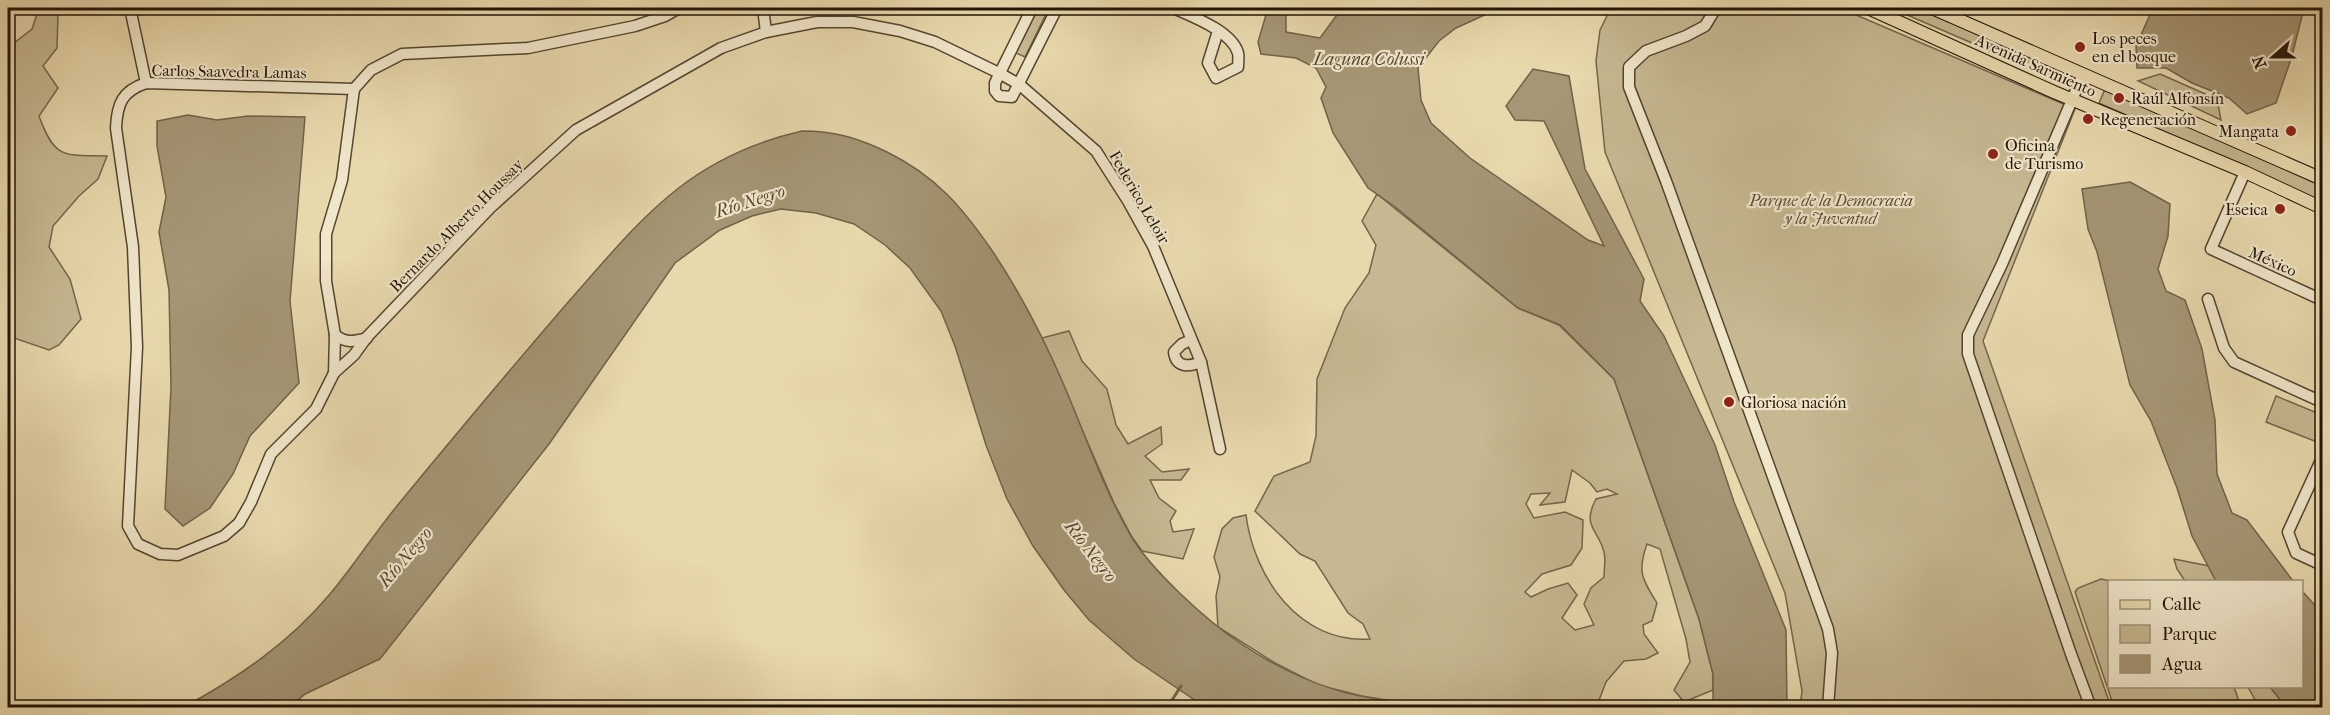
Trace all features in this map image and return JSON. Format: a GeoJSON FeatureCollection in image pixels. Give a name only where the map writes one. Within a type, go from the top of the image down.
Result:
{"type":"FeatureCollection","features":[{"type":"Feature","properties":{"kind":"main road","name":"Avenida Sarmiento"},"geometry":{"type":"LineString","coordinates":[[1869,8],[2072,99],[2245,172],[2322,208]]}},
{"type":"Feature","properties":{"kind":"main road","name":"Avenida Sarmiento"},"geometry":{"type":"LineString","coordinates":[[1932,8],[2322,179]]}},
{"type":"Feature","properties":{"kind":"street"},"geometry":{"type":"LineString","coordinates":[[130,8],[146,83]]}},
{"type":"Feature","properties":{"kind":"street"},"geometry":{"type":"LineString","coordinates":[[334,373],[334,334],[326,281],[326,234],[342,180],[354,89],[371,70],[402,54],[528,48],[635,26],[665,16],[680,8]]}},
{"type":"Feature","properties":{"kind":"street"},"geometry":{"type":"LineString","coordinates":[[763,8],[766,32]]}},
{"type":"Feature","properties":{"kind":"street"},"geometry":{"type":"LineString","coordinates":[[1032,8],[995,83],[995,91],[999,96],[1012,97],[1020,85],[1057,8]]}},
{"type":"Feature","properties":{"kind":"street"},"geometry":{"type":"LineString","coordinates":[[1173,8],[1210,24],[1218,31]]}},
{"type":"Feature","properties":{"kind":"street"},"geometry":{"type":"LineString","coordinates":[[1716,8],[1705,26],[1646,51],[1629,67],[1629,87],[1666,181],[1828,629],[1832,653],[1828,708]]}},
{"type":"Feature","properties":{"kind":"street","name":"Bernardo Alberto Houssay"},"geometry":{"type":"LineString","coordinates":[[128,526],[138,544],[160,554],[178,555],[225,536],[239,523],[247,509],[271,454],[316,410],[334,373],[354,355],[367,338],[490,208],[576,130],[721,48],[766,32],[817,22],[853,22],[935,42],[1001,74]]}},
{"type":"Feature","properties":{"kind":"street","name":"Federico Leloir"},"geometry":{"type":"LineString","coordinates":[[1001,74],[1020,85],[1096,151],[1128,201],[1153,246],[1201,362],[1220,449]]}},
{"type":"Feature","properties":{"kind":"street"},"geometry":{"type":"LineString","coordinates":[[2083,74],[2002,264],[1968,335],[1968,354],[2091,708]]}},
{"type":"Feature","properties":{"kind":"street","name":"Carlos Saavedra Lamas"},"geometry":{"type":"LineString","coordinates":[[128,526],[137,347],[133,247],[116,128],[117,109],[132,88],[146,83],[354,89]]}},
{"type":"Feature","properties":{"kind":"street","name":"México"},"geometry":{"type":"LineString","coordinates":[[2245,172],[2211,249],[2322,300]]}},
{"type":"Feature","properties":{"kind":"street"},"geometry":{"type":"LineString","coordinates":[[2208,299],[2224,348],[2234,362],[2322,402]]}},
{"type":"Feature","properties":{"kind":"street"},"geometry":{"type":"LineString","coordinates":[[334,334],[343,341],[349,342],[367,338]]}},
{"type":"Feature","properties":{"kind":"street"},"geometry":{"type":"LineString","coordinates":[[1191,340],[1182,344],[1174,352],[1175,357],[1179,364],[1185,366],[1201,362]]}},
{"type":"Feature","properties":{"kind":"street"},"geometry":{"type":"LineString","coordinates":[[2322,458],[2288,532],[2296,553],[2322,565]]}},
{"type":"Feature","properties":{"kind":"green space"},"geometry":{"type":"Polygon","coordinates":[[[39,8],[47,8],[58,15],[57,48],[43,66],[58,88],[39,116],[50,141],[56,148],[71,155],[107,156],[98,179],[79,196],[53,226],[49,247],[70,279],[81,319],[59,345],[49,350],[8,336],[8,33],[14,43],[32,29],[39,8]]]}},
{"type":"Feature","properties":{"kind":"green space"},"geometry":{"type":"Polygon","coordinates":[[[1038,8],[1049,8],[1025,57],[1016,53],[1038,8]]]}},
{"type":"Feature","properties":{"kind":"green space","name":"Parque de la Democracia y la Juventud"},"geometry":{"type":"Polygon","coordinates":[[[1611,8],[1840,8],[2075,109],[1983,341],[2111,707],[1800,707],[1802,691],[1785,593],[1605,152],[1596,61],[1600,30],[1611,8]]]}},
{"type":"Feature","properties":{"kind":"green space"},"geometry":{"type":"Polygon","coordinates":[[[1891,8],[1922,8],[2066,71],[2068,78],[2062,82],[1891,8]]]}},
{"type":"Feature","properties":{"kind":"green space"},"geometry":{"type":"Polygon","coordinates":[[[2160,74],[2217,99],[2221,120],[2138,81],[2160,74]]]}},
{"type":"Feature","properties":{"kind":"green space"},"geometry":{"type":"Polygon","coordinates":[[[2105,89],[2322,186],[2322,202],[2099,103],[2105,89]]]}},
{"type":"Feature","properties":{"kind":"green space"},"geometry":{"type":"Polygon","coordinates":[[[1377,194],[1518,308],[1559,325],[1614,379],[1699,619],[1713,674],[1713,690],[1684,702],[1674,690],[1690,662],[1686,639],[1660,549],[1647,544],[1642,562],[1643,575],[1657,603],[1652,621],[1643,625],[1644,634],[1658,653],[1646,659],[1624,661],[1606,682],[1596,708],[1503,708],[1478,703],[1392,701],[1362,696],[1318,685],[1275,663],[1218,627],[1216,596],[1220,577],[1214,557],[1222,529],[1233,518],[1246,515],[1259,562],[1270,583],[1302,619],[1322,631],[1345,638],[1370,639],[1363,624],[1348,613],[1315,561],[1300,554],[1255,511],[1274,476],[1310,462],[1316,436],[1317,379],[1345,308],[1369,273],[1376,245],[1362,221],[1377,194]],[[1572,470],[1565,502],[1540,505],[1550,493],[1531,494],[1526,504],[1534,518],[1565,512],[1583,520],[1582,548],[1571,565],[1542,574],[1525,592],[1531,597],[1568,583],[1577,595],[1562,618],[1575,630],[1594,625],[1584,604],[1591,588],[1604,577],[1605,555],[1592,528],[1590,516],[1592,508],[1596,499],[1617,494],[1607,489],[1597,492],[1590,483],[1572,470]]]}},
{"type":"Feature","properties":{"kind":"green space"},"geometry":{"type":"Polygon","coordinates":[[[1069,331],[1082,361],[1107,389],[1116,425],[1128,444],[1161,427],[1162,444],[1145,456],[1162,472],[1189,469],[1181,480],[1150,480],[1159,498],[1176,511],[1170,521],[1173,532],[1194,529],[1183,559],[1142,551],[1114,503],[1042,338],[1069,331]]]}},
{"type":"Feature","properties":{"kind":"green space"},"geometry":{"type":"Polygon","coordinates":[[[2276,396],[2322,415],[2322,427],[2317,442],[2266,422],[2276,396]]]}},
{"type":"Feature","properties":{"kind":"green space"},"geometry":{"type":"Polygon","coordinates":[[[2174,559],[2209,566],[2216,580],[2184,580],[2174,559]]]}},
{"type":"Feature","properties":{"kind":"green space"},"geometry":{"type":"Polygon","coordinates":[[[2101,579],[2108,580],[2108,688],[2234,688],[2241,707],[2114,707],[2075,592],[2078,588],[2101,579]]]}},
{"type":"Feature","properties":{"kind":"green space"},"geometry":{"type":"Polygon","coordinates":[[[2249,688],[2271,688],[2286,707],[2259,707],[2249,688]]]}},
{"type":"Feature","properties":{"kind":"water","name":"Laguna Colussi"},"geometry":{"type":"Polygon","coordinates":[[[1268,8],[1286,8],[1286,32],[1320,38],[1339,12],[1338,8],[1500,8],[1456,28],[1439,41],[1418,68],[1421,100],[1431,123],[1470,158],[1588,240],[1604,246],[1544,121],[1515,120],[1506,106],[1533,69],[1569,76],[1585,169],[1644,279],[1640,301],[1664,336],[1715,445],[1734,502],[1786,630],[1787,707],[1713,707],[1713,674],[1699,619],[1614,379],[1560,325],[1518,308],[1394,206],[1368,188],[1333,133],[1321,98],[1326,87],[1316,68],[1296,58],[1261,54],[1258,42],[1268,8]]]}},
{"type":"Feature","properties":{"kind":"water"},"geometry":{"type":"Polygon","coordinates":[[[2153,8],[2304,8],[2292,56],[2276,103],[2247,114],[2229,98],[2192,83],[2166,68],[2137,68],[2136,46],[2153,8]]]}},
{"type":"Feature","properties":{"kind":"water"},"geometry":{"type":"Polygon","coordinates":[[[188,115],[217,120],[248,116],[305,117],[290,301],[299,383],[250,436],[233,474],[210,508],[183,526],[165,509],[171,387],[169,290],[159,232],[166,197],[157,146],[157,121],[188,115]]]}},
{"type":"Feature","properties":{"kind":"water","name":"Río Negro"},"geometry":{"type":"Polygon","coordinates":[[[802,131],[846,136],[904,161],[947,194],[971,221],[1013,284],[1048,349],[1103,480],[1131,536],[1166,579],[1212,622],[1240,643],[1276,665],[1314,682],[1354,695],[1395,701],[1503,707],[1205,707],[1134,659],[1089,620],[1064,590],[1033,546],[1007,499],[986,445],[955,346],[941,311],[910,268],[885,245],[854,224],[816,213],[781,209],[752,216],[720,230],[675,263],[549,444],[380,659],[305,694],[290,707],[184,707],[224,684],[262,658],[314,612],[339,583],[392,512],[485,400],[596,270],[646,217],[698,174],[728,157],[763,142],[802,131]]]}},
{"type":"Feature","properties":{"kind":"water"},"geometry":{"type":"Polygon","coordinates":[[[2130,182],[2170,204],[2168,236],[2158,269],[2166,291],[2185,300],[2202,349],[2215,420],[2217,474],[2232,513],[2247,520],[2292,580],[2215,580],[2192,536],[2177,488],[2151,421],[2130,385],[2097,252],[2088,229],[2082,189],[2130,182]]]}},
{"type":"Feature","properties":{"kind":"water"},"geometry":{"type":"Polygon","coordinates":[[[2303,592],[2322,613],[2322,707],[2286,707],[2271,688],[2303,688],[2303,592]]]}},
{"type":"Feature","properties":{"kind":"waterway"},"geometry":{"type":"LineString","coordinates":[[1167,708],[1181,686]]}},
{"type":"Feature","properties":{"kind":"place","name":"Los peces en el bosque"},"geometry":{"type":"Point","coordinates":[2080,47]}},
{"type":"Feature","properties":{"kind":"place","name":"Raúl Alfonsín"},"geometry":{"type":"Point","coordinates":[2119,98]}},
{"type":"Feature","properties":{"kind":"place","name":"Regeneración"},"geometry":{"type":"Point","coordinates":[2088,119]}},
{"type":"Feature","properties":{"kind":"place","name":"Mangata"},"geometry":{"type":"Point","coordinates":[2291,131]}},
{"type":"Feature","properties":{"kind":"place","name":"Oficina de Turismo"},"geometry":{"type":"Point","coordinates":[1993,154]}},
{"type":"Feature","properties":{"kind":"place","name":"Eseica"},"geometry":{"type":"Point","coordinates":[2280,209]}},
{"type":"Feature","properties":{"kind":"place","name":"Gloriosa nación"},"geometry":{"type":"Point","coordinates":[1729,402]}}]}
